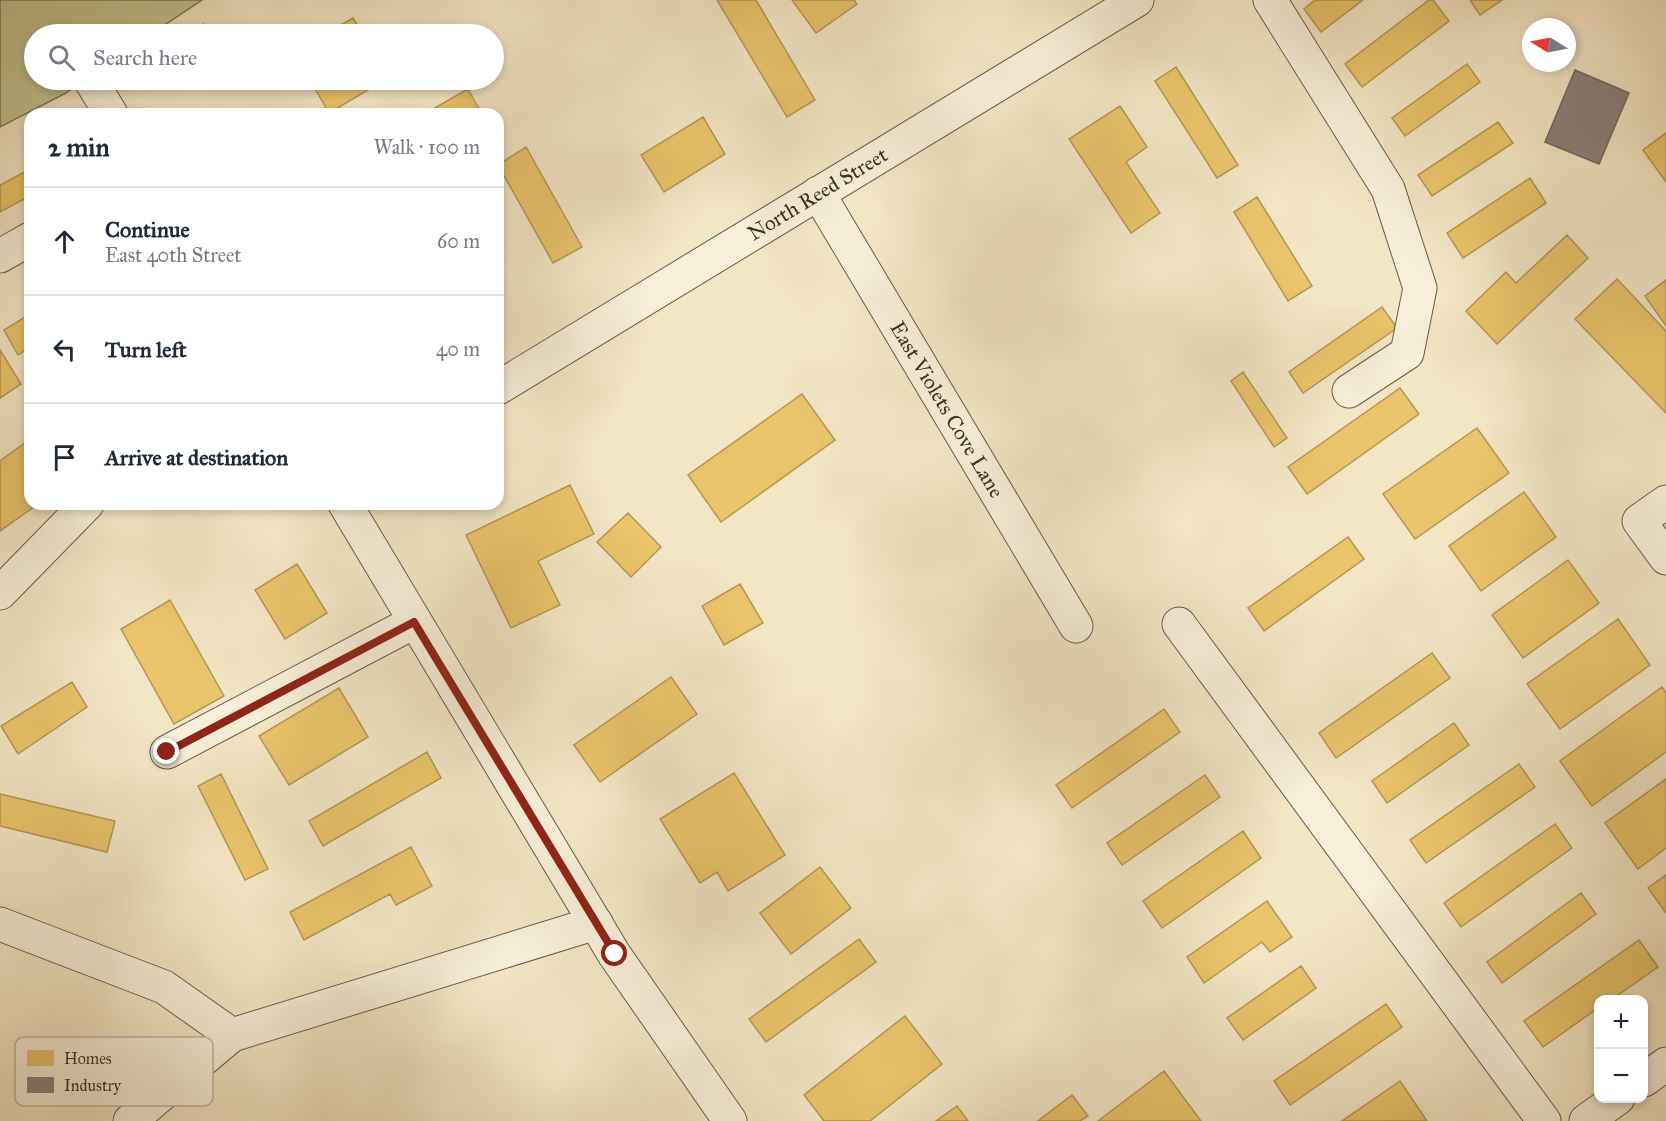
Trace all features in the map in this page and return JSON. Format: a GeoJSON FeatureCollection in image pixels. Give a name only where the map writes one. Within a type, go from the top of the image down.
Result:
{"type":"FeatureCollection","features":[{"type":"Feature","properties":{"kind":"street","name":"North Reed Street"},"geometry":{"type":"LineString","coordinates":[[504,384],[1137,0]]}},
{"type":"Feature","properties":{"kind":"street"},"geometry":{"type":"LineString","coordinates":[[1270,0],[1388,189],[1420,288],[1407,353],[1349,391]]}},
{"type":"Feature","properties":{"kind":"street"},"geometry":{"type":"LineString","coordinates":[[96,90],[107,108]]}},
{"type":"Feature","properties":{"kind":"street","name":"East Violets Cove Lane"},"geometry":{"type":"LineString","coordinates":[[818,193],[1076,626]]}},
{"type":"Feature","properties":{"kind":"street"},"geometry":{"type":"LineString","coordinates":[[0,256],[24,242]]}},
{"type":"Feature","properties":{"kind":"street"},"geometry":{"type":"LineString","coordinates":[[1666,502],[1639,521],[1666,558]]}},
{"type":"Feature","properties":{"kind":"street"},"geometry":{"type":"LineString","coordinates":[[0,593],[81,510]]}},
{"type":"Feature","properties":{"kind":"street"},"geometry":{"type":"LineString","coordinates":[[349,510],[615,954],[730,1121]]}},
{"type":"Feature","properties":{"kind":"street"},"geometry":{"type":"LineString","coordinates":[[167,752],[414,622]]}},
{"type":"Feature","properties":{"kind":"street"},"geometry":{"type":"LineString","coordinates":[[1179,624],[1544,1121]]}},
{"type":"Feature","properties":{"kind":"street"},"geometry":{"type":"LineString","coordinates":[[213,1051],[232,1035],[596,923]]}},
{"type":"Feature","properties":{"kind":"street"},"geometry":{"type":"LineString","coordinates":[[0,924],[164,987],[232,1035]]}},
{"type":"Feature","properties":{"kind":"street"},"geometry":{"type":"LineString","coordinates":[[1648,1077],[1666,1064]]}},
{"type":"Feature","properties":{"kind":"street"},"geometry":{"type":"LineString","coordinates":[[1586,1121],[1611,1103]]}},
{"type":"Feature","properties":{"kind":"street"},"geometry":{"type":"LineString","coordinates":[[130,1121],[148,1106]]}},
{"type":"Feature","properties":{"kind":"green space"},"geometry":{"type":"Polygon","coordinates":[[[0,0],[202,0],[166,24],[24,24],[24,90],[70,90],[37,108],[24,108],[24,115],[0,127],[0,0]]]}},
{"type":"Feature","properties":{"kind":"building: Homes"},"geometry":{"type":"Polygon","coordinates":[[[717,0],[756,0],[815,100],[787,117],[717,0]]]}},
{"type":"Feature","properties":{"kind":"building: Homes"},"geometry":{"type":"Polygon","coordinates":[[[792,0],[854,0],[857,4],[816,33],[792,0]]]}},
{"type":"Feature","properties":{"kind":"building: Homes"},"geometry":{"type":"Polygon","coordinates":[[[1315,0],[1363,0],[1321,32],[1304,9],[1315,0]]]}},
{"type":"Feature","properties":{"kind":"building: Homes"},"geometry":{"type":"Polygon","coordinates":[[[1429,0],[1433,0],[1449,21],[1362,87],[1345,64],[1429,0]]]}},
{"type":"Feature","properties":{"kind":"building: Homes"},"geometry":{"type":"Polygon","coordinates":[[[1470,0],[1502,0],[1480,15],[1470,0]]]}},
{"type":"Feature","properties":{"kind":"building: Homes"},"geometry":{"type":"Polygon","coordinates":[[[353,18],[357,24],[342,24],[353,18]]]}},
{"type":"Feature","properties":{"kind":"building: Homes"},"geometry":{"type":"Polygon","coordinates":[[[1467,64],[1480,82],[1405,136],[1392,118],[1467,64]]]}},
{"type":"Feature","properties":{"kind":"building: Homes"},"geometry":{"type":"Polygon","coordinates":[[[1176,67],[1238,165],[1217,178],[1155,81],[1176,67]]]}},
{"type":"Feature","properties":{"kind":"building: Homes"},"geometry":{"type":"Polygon","coordinates":[[[316,90],[368,90],[337,108],[326,108],[316,90]]]}},
{"type":"Feature","properties":{"kind":"building: Homes"},"geometry":{"type":"Polygon","coordinates":[[[469,90],[479,108],[435,108],[469,90]]]}},
{"type":"Feature","properties":{"kind":"building: Homes"},"geometry":{"type":"Polygon","coordinates":[[[1120,106],[1147,147],[1126,162],[1160,213],[1131,233],[1069,139],[1120,106]]]}},
{"type":"Feature","properties":{"kind":"building: Homes"},"geometry":{"type":"Polygon","coordinates":[[[703,117],[725,154],[664,192],[641,155],[703,117]]]}},
{"type":"Feature","properties":{"kind":"building: Homes"},"geometry":{"type":"Polygon","coordinates":[[[1498,122],[1513,143],[1432,196],[1418,175],[1498,122]]]}},
{"type":"Feature","properties":{"kind":"building: Homes"},"geometry":{"type":"Polygon","coordinates":[[[1666,133],[1666,182],[1643,150],[1666,133]]]}},
{"type":"Feature","properties":{"kind":"building: Homes"},"geometry":{"type":"Polygon","coordinates":[[[526,147],[582,247],[553,263],[504,176],[504,161],[526,147]]]}},
{"type":"Feature","properties":{"kind":"building: Homes"},"geometry":{"type":"Polygon","coordinates":[[[24,172],[24,199],[0,212],[0,185],[24,172]]]}},
{"type":"Feature","properties":{"kind":"building: Homes"},"geometry":{"type":"Polygon","coordinates":[[[1530,178],[1546,203],[1463,258],[1447,233],[1530,178]]]}},
{"type":"Feature","properties":{"kind":"building: Homes"},"geometry":{"type":"Polygon","coordinates":[[[1257,197],[1312,286],[1288,301],[1234,212],[1257,197]]]}},
{"type":"Feature","properties":{"kind":"building: Homes"},"geometry":{"type":"Polygon","coordinates":[[[1567,235],[1588,258],[1497,344],[1466,311],[1506,272],[1516,283],[1567,235]]]}},
{"type":"Feature","properties":{"kind":"building: Homes"},"geometry":{"type":"Polygon","coordinates":[[[1617,279],[1666,331],[1666,413],[1575,319],[1617,279]]]}},
{"type":"Feature","properties":{"kind":"building: Homes"},"geometry":{"type":"Polygon","coordinates":[[[1666,280],[1666,326],[1645,296],[1666,280]]]}},
{"type":"Feature","properties":{"kind":"building: Homes"},"geometry":{"type":"Polygon","coordinates":[[[1382,307],[1397,328],[1303,393],[1289,372],[1382,307]]]}},
{"type":"Feature","properties":{"kind":"building: Homes"},"geometry":{"type":"Polygon","coordinates":[[[24,318],[24,351],[18,355],[4,330],[24,318]]]}},
{"type":"Feature","properties":{"kind":"building: Homes"},"geometry":{"type":"Polygon","coordinates":[[[0,350],[21,384],[0,398],[0,350]]]}},
{"type":"Feature","properties":{"kind":"building: Homes"},"geometry":{"type":"Polygon","coordinates":[[[1243,372],[1287,438],[1274,447],[1231,381],[1243,372]]]}},
{"type":"Feature","properties":{"kind":"building: Homes"},"geometry":{"type":"Polygon","coordinates":[[[1400,388],[1419,414],[1307,494],[1288,467],[1400,388]]]}},
{"type":"Feature","properties":{"kind":"building: Homes"},"geometry":{"type":"Polygon","coordinates":[[[802,394],[835,440],[721,522],[688,475],[802,394]]]}},
{"type":"Feature","properties":{"kind":"building: Homes"},"geometry":{"type":"Polygon","coordinates":[[[1477,428],[1509,473],[1415,539],[1383,494],[1477,428]]]}},
{"type":"Feature","properties":{"kind":"building: Homes"},"geometry":{"type":"Polygon","coordinates":[[[24,444],[24,510],[30,510],[0,531],[0,461],[24,444]]]}},
{"type":"Feature","properties":{"kind":"building: Homes"},"geometry":{"type":"Polygon","coordinates":[[[570,485],[594,534],[538,561],[560,605],[511,628],[466,535],[570,485]]]}},
{"type":"Feature","properties":{"kind":"building: Homes"},"geometry":{"type":"Polygon","coordinates":[[[1524,492],[1556,537],[1481,591],[1449,546],[1524,492]]]}},
{"type":"Feature","properties":{"kind":"building: Homes"},"geometry":{"type":"Polygon","coordinates":[[[628,513],[661,547],[631,577],[597,542],[628,513]]]}},
{"type":"Feature","properties":{"kind":"building: Homes"},"geometry":{"type":"Polygon","coordinates":[[[1348,537],[1364,559],[1264,631],[1248,608],[1348,537]]]}},
{"type":"Feature","properties":{"kind":"building: Homes"},"geometry":{"type":"Polygon","coordinates":[[[1568,560],[1599,603],[1523,658],[1492,615],[1568,560]]]}},
{"type":"Feature","properties":{"kind":"building: Homes"},"geometry":{"type":"Polygon","coordinates":[[[297,564],[327,613],[285,639],[255,590],[297,564]]]}},
{"type":"Feature","properties":{"kind":"building: Homes"},"geometry":{"type":"Polygon","coordinates":[[[740,584],[763,623],[724,645],[702,606],[740,584]]]}},
{"type":"Feature","properties":{"kind":"building: Homes"},"geometry":{"type":"Polygon","coordinates":[[[170,600],[224,696],[174,724],[121,629],[170,600]]]}},
{"type":"Feature","properties":{"kind":"building: Homes"},"geometry":{"type":"Polygon","coordinates":[[[1618,619],[1650,665],[1560,729],[1527,684],[1618,619]]]}},
{"type":"Feature","properties":{"kind":"building: Homes"},"geometry":{"type":"Polygon","coordinates":[[[1432,653],[1450,678],[1336,758],[1319,733],[1432,653]]]}},
{"type":"Feature","properties":{"kind":"building: Homes"},"geometry":{"type":"Polygon","coordinates":[[[671,677],[697,714],[600,782],[574,745],[671,677]]]}},
{"type":"Feature","properties":{"kind":"building: Homes"},"geometry":{"type":"Polygon","coordinates":[[[72,682],[87,707],[18,754],[1,726],[72,682]]]}},
{"type":"Feature","properties":{"kind":"building: Homes"},"geometry":{"type":"Polygon","coordinates":[[[1662,687],[1666,693],[1666,752],[1592,806],[1560,761],[1662,687]]]}},
{"type":"Feature","properties":{"kind":"building: Homes"},"geometry":{"type":"Polygon","coordinates":[[[339,688],[368,737],[289,785],[259,736],[339,688]]]}},
{"type":"Feature","properties":{"kind":"building: Homes"},"geometry":{"type":"Polygon","coordinates":[[[1164,709],[1180,732],[1072,808],[1056,785],[1164,709]]]}},
{"type":"Feature","properties":{"kind":"building: Homes"},"geometry":{"type":"Polygon","coordinates":[[[1454,723],[1469,745],[1387,803],[1372,781],[1454,723]]]}},
{"type":"Feature","properties":{"kind":"building: Homes"},"geometry":{"type":"Polygon","coordinates":[[[427,752],[441,778],[323,846],[309,821],[427,752]]]}},
{"type":"Feature","properties":{"kind":"building: Homes"},"geometry":{"type":"Polygon","coordinates":[[[1519,764],[1535,787],[1426,863],[1410,840],[1519,764]]]}},
{"type":"Feature","properties":{"kind":"building: Homes"},"geometry":{"type":"Polygon","coordinates":[[[734,773],[785,855],[728,891],[717,872],[700,883],[660,819],[734,773]]]}},
{"type":"Feature","properties":{"kind":"building: Homes"},"geometry":{"type":"Polygon","coordinates":[[[221,774],[268,869],[245,880],[198,786],[221,774]]]}},
{"type":"Feature","properties":{"kind":"building: Homes"},"geometry":{"type":"Polygon","coordinates":[[[1205,775],[1220,797],[1122,865],[1107,843],[1205,775]]]}},
{"type":"Feature","properties":{"kind":"building: Homes"},"geometry":{"type":"Polygon","coordinates":[[[1666,779],[1666,848],[1638,869],[1605,823],[1666,779]]]}},
{"type":"Feature","properties":{"kind":"building: Homes"},"geometry":{"type":"Polygon","coordinates":[[[0,794],[115,821],[107,852],[0,826],[0,794]]]}},
{"type":"Feature","properties":{"kind":"building: Homes"},"geometry":{"type":"Polygon","coordinates":[[[1555,824],[1572,848],[1461,927],[1444,903],[1555,824]]]}},
{"type":"Feature","properties":{"kind":"building: Homes"},"geometry":{"type":"Polygon","coordinates":[[[1243,831],[1261,858],[1162,928],[1143,901],[1243,831]]]}},
{"type":"Feature","properties":{"kind":"building: Homes"},"geometry":{"type":"Polygon","coordinates":[[[411,847],[432,886],[396,905],[390,894],[304,940],[290,912],[411,847]]]}},
{"type":"Feature","properties":{"kind":"building: Homes"},"geometry":{"type":"Polygon","coordinates":[[[820,867],[851,908],[791,954],[760,913],[820,867]]]}},
{"type":"Feature","properties":{"kind":"building: Homes"},"geometry":{"type":"Polygon","coordinates":[[[1666,875],[1666,913],[1648,888],[1666,875]]]}},
{"type":"Feature","properties":{"kind":"building: Homes"},"geometry":{"type":"Polygon","coordinates":[[[1581,893],[1596,914],[1502,983],[1487,962],[1581,893]]]}},
{"type":"Feature","properties":{"kind":"building: Homes"},"geometry":{"type":"Polygon","coordinates":[[[1267,901],[1292,937],[1270,952],[1262,942],[1204,983],[1187,957],[1267,901]]]}},
{"type":"Feature","properties":{"kind":"building: Homes"},"geometry":{"type":"Polygon","coordinates":[[[859,939],[876,962],[766,1042],[749,1019],[859,939]]]}},
{"type":"Feature","properties":{"kind":"building: Homes"},"geometry":{"type":"Polygon","coordinates":[[[1639,940],[1658,967],[1618,995],[1594,995],[1594,1011],[1543,1047],[1524,1021],[1639,940]]]}},
{"type":"Feature","properties":{"kind":"building: Homes"},"geometry":{"type":"Polygon","coordinates":[[[1301,966],[1316,988],[1243,1040],[1227,1018],[1301,966]]]}},
{"type":"Feature","properties":{"kind":"building: Homes"},"geometry":{"type":"Polygon","coordinates":[[[1386,1004],[1402,1027],[1290,1105],[1274,1081],[1386,1004]]]}},
{"type":"Feature","properties":{"kind":"building: Homes"},"geometry":{"type":"Polygon","coordinates":[[[905,1016],[942,1064],[870,1121],[824,1121],[804,1095],[905,1016]]]}},
{"type":"Feature","properties":{"kind":"building: Homes"},"geometry":{"type":"Polygon","coordinates":[[[1164,1071],[1201,1121],[1098,1121],[1164,1071]]]}},
{"type":"Feature","properties":{"kind":"building: Homes"},"geometry":{"type":"Polygon","coordinates":[[[1400,1081],[1427,1121],[1342,1121],[1400,1081]]]}},
{"type":"Feature","properties":{"kind":"building: Homes"},"geometry":{"type":"Polygon","coordinates":[[[1072,1095],[1088,1116],[1080,1121],[1038,1121],[1072,1095]]]}},
{"type":"Feature","properties":{"kind":"building: Homes"},"geometry":{"type":"Polygon","coordinates":[[[957,1106],[968,1121],[936,1121],[957,1106]]]}},
{"type":"Feature","properties":{"kind":"building: Industry"},"geometry":{"type":"Polygon","coordinates":[[[1576,70],[1629,93],[1599,164],[1545,142],[1576,70]]]}},
{"type":"Feature","properties":{"kind":"route"},"geometry":{"type":"LineString","coordinates":[[167,752],[414,622],[615,954]]}}]}
